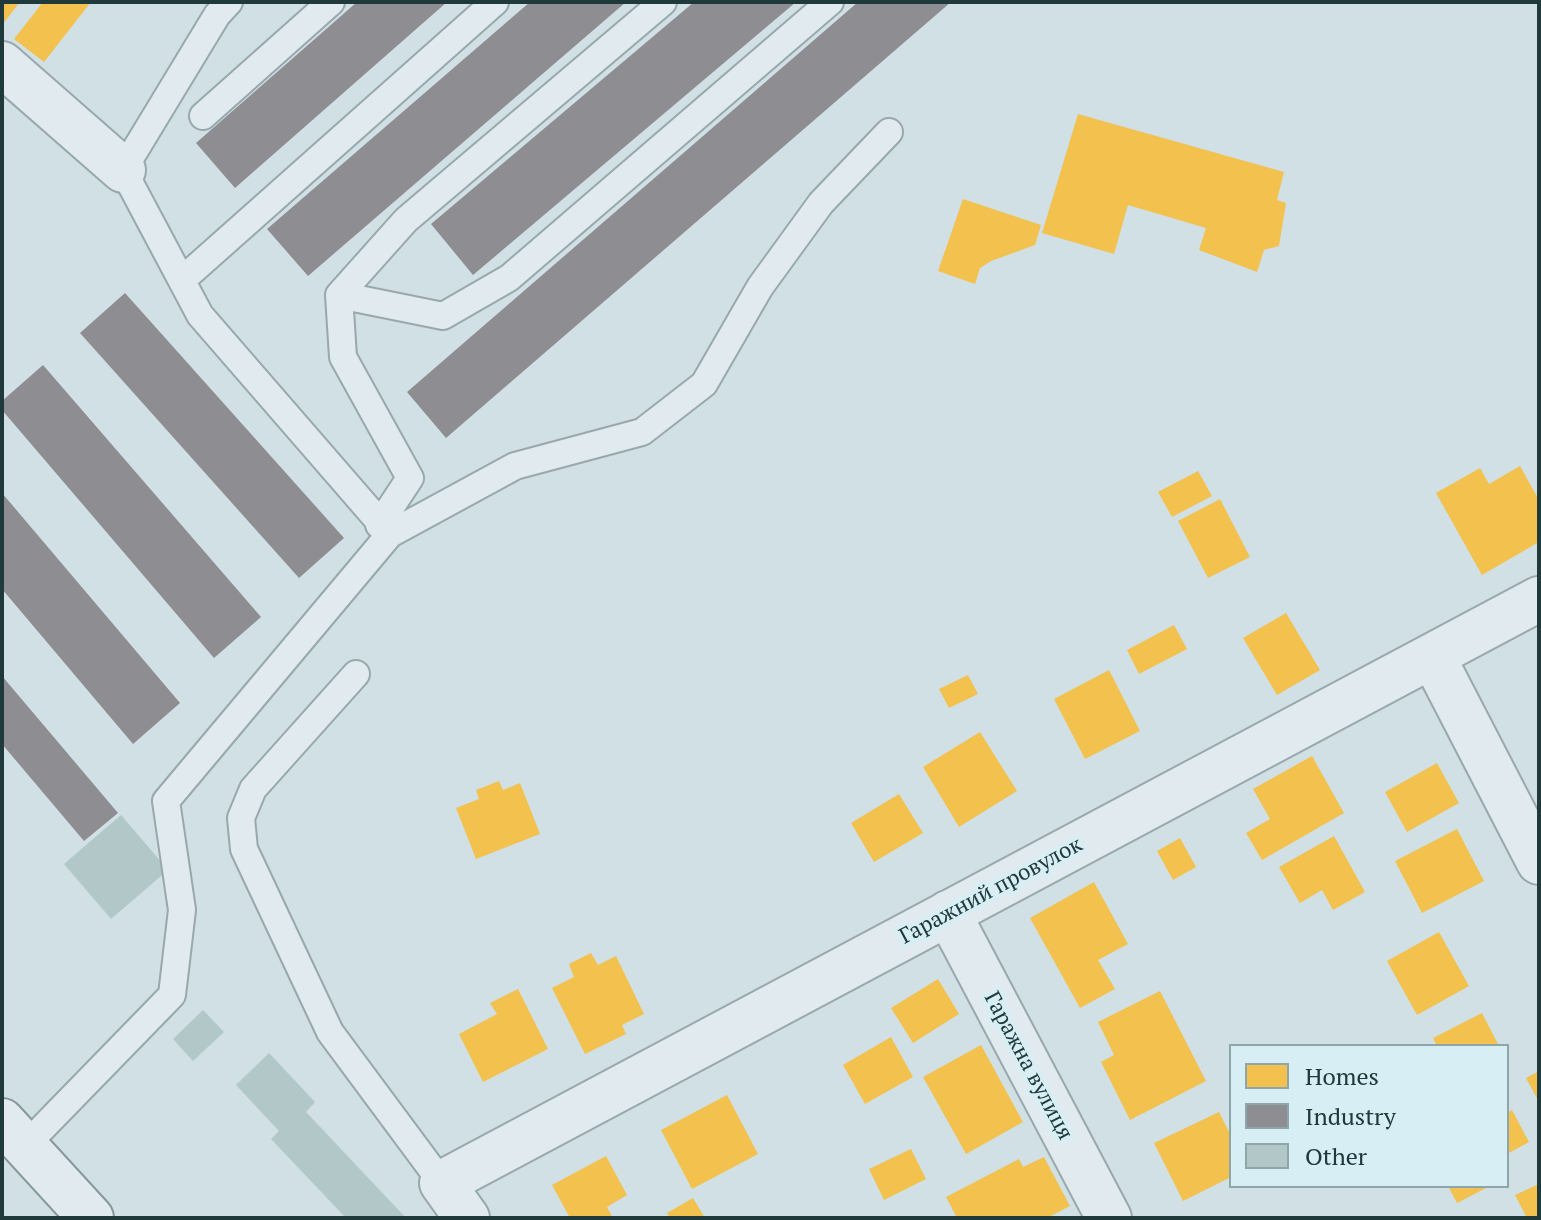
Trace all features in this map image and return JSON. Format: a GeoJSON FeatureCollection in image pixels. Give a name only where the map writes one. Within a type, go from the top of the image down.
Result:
{"type":"FeatureCollection","features":[{"type":"Feature","properties":{"kind":"street"},"geometry":{"type":"LineString","coordinates":[[2,64],[123,170]]}},
{"type":"Feature","properties":{"kind":"street","name":"Гаражний провулок"},"geometry":{"type":"LineString","coordinates":[[454,1201],[948,913],[1434,659],[1539,599]]}},
{"type":"Feature","properties":{"kind":"street"},"geometry":{"type":"LineString","coordinates":[[1434,659],[1539,862]]}},
{"type":"Feature","properties":{"kind":"street","name":"Гаражна вулиця"},"geometry":{"type":"LineString","coordinates":[[948,913],[1109,1218]]}},
{"type":"Feature","properties":{"kind":"street"},"geometry":{"type":"LineString","coordinates":[[14,1134],[91,1218]]}},
{"type":"Feature","properties":{"kind":"lane"},"geometry":{"type":"LineString","coordinates":[[229,2],[217,15],[123,170],[200,315],[384,530]]}},
{"type":"Feature","properties":{"kind":"lane"},"geometry":{"type":"LineString","coordinates":[[203,116],[331,2]]}},
{"type":"Feature","properties":{"kind":"lane"},"geometry":{"type":"LineString","coordinates":[[182,280],[495,2]]}},
{"type":"Feature","properties":{"kind":"lane"},"geometry":{"type":"LineString","coordinates":[[14,1134],[172,995],[182,910],[166,801],[384,530],[410,478],[343,357],[339,295],[406,220],[663,2]]}},
{"type":"Feature","properties":{"kind":"lane"},"geometry":{"type":"LineString","coordinates":[[339,295],[443,316],[509,278],[830,2]]}},
{"type":"Feature","properties":{"kind":"lane"},"geometry":{"type":"LineString","coordinates":[[384,530],[515,466],[642,432],[704,384],[760,287],[812,215],[889,132]]}},
{"type":"Feature","properties":{"kind":"lane"},"geometry":{"type":"LineString","coordinates":[[356,674],[253,789],[241,818],[244,849],[330,1032],[454,1201]]}},
{"type":"Feature","properties":{"kind":"building: Homes"},"geometry":{"type":"Polygon","coordinates":[[[2,2],[20,2],[2,25],[2,2]]]}},
{"type":"Feature","properties":{"kind":"building: Homes"},"geometry":{"type":"Polygon","coordinates":[[[43,2],[91,2],[44,62],[14,39],[43,2]]]}},
{"type":"Feature","properties":{"kind":"building: Homes"},"geometry":{"type":"Polygon","coordinates":[[[1078,114],[1284,172],[1277,200],[1286,203],[1279,246],[1264,250],[1257,272],[1199,250],[1206,228],[1128,205],[1114,254],[1042,233],[1078,114]]]}},
{"type":"Feature","properties":{"kind":"building: Homes"},"geometry":{"type":"Polygon","coordinates":[[[963,199],[1041,225],[1035,245],[980,268],[975,284],[938,271],[963,199]]]}},
{"type":"Feature","properties":{"kind":"building: Homes"},"geometry":{"type":"Polygon","coordinates":[[[1520,466],[1539,500],[1539,542],[1482,575],[1436,493],[1480,468],[1489,484],[1520,466]]]}},
{"type":"Feature","properties":{"kind":"building: Homes"},"geometry":{"type":"Polygon","coordinates":[[[1198,471],[1212,496],[1172,517],[1158,492],[1198,471]]]}},
{"type":"Feature","properties":{"kind":"building: Homes"},"geometry":{"type":"Polygon","coordinates":[[[1220,499],[1250,557],[1208,578],[1178,521],[1220,499]]]}},
{"type":"Feature","properties":{"kind":"building: Homes"},"geometry":{"type":"Polygon","coordinates":[[[1286,613],[1320,670],[1277,695],[1243,638],[1286,613]]]}},
{"type":"Feature","properties":{"kind":"building: Homes"},"geometry":{"type":"Polygon","coordinates":[[[1174,625],[1187,649],[1139,674],[1127,650],[1174,625]]]}},
{"type":"Feature","properties":{"kind":"building: Homes"},"geometry":{"type":"Polygon","coordinates":[[[1109,670],[1140,731],[1085,759],[1054,699],[1109,670]]]}},
{"type":"Feature","properties":{"kind":"building: Homes"},"geometry":{"type":"Polygon","coordinates":[[[968,675],[978,694],[949,708],[939,689],[968,675]]]}},
{"type":"Feature","properties":{"kind":"building: Homes"},"geometry":{"type":"Polygon","coordinates":[[[980,732],[1017,791],[959,827],[923,767],[980,732]]]}},
{"type":"Feature","properties":{"kind":"building: Homes"},"geometry":{"type":"Polygon","coordinates":[[[1312,756],[1344,813],[1262,860],[1246,833],[1270,819],[1253,789],[1312,756]]]}},
{"type":"Feature","properties":{"kind":"building: Homes"},"geometry":{"type":"Polygon","coordinates":[[[1437,763],[1459,803],[1407,832],[1385,792],[1437,763]]]}},
{"type":"Feature","properties":{"kind":"building: Homes"},"geometry":{"type":"Polygon","coordinates":[[[499,781],[503,790],[520,783],[540,834],[476,859],[456,808],[479,799],[476,790],[499,781]]]}},
{"type":"Feature","properties":{"kind":"building: Homes"},"geometry":{"type":"Polygon","coordinates":[[[899,794],[923,833],[874,862],[851,823],[899,794]]]}},
{"type":"Feature","properties":{"kind":"building: Homes"},"geometry":{"type":"Polygon","coordinates":[[[1457,829],[1484,881],[1422,913],[1395,861],[1457,829]]]}},
{"type":"Feature","properties":{"kind":"building: Homes"},"geometry":{"type":"Polygon","coordinates":[[[1334,836],[1365,892],[1333,910],[1322,890],[1300,903],[1279,867],[1334,836]]]}},
{"type":"Feature","properties":{"kind":"building: Homes"},"geometry":{"type":"Polygon","coordinates":[[[1180,838],[1196,867],[1173,880],[1157,851],[1180,838]]]}},
{"type":"Feature","properties":{"kind":"building: Homes"},"geometry":{"type":"Polygon","coordinates":[[[1094,882],[1128,944],[1098,960],[1115,989],[1080,1008],[1030,918],[1094,882]]]}},
{"type":"Feature","properties":{"kind":"building: Homes"},"geometry":{"type":"Polygon","coordinates":[[[1439,932],[1469,986],[1417,1015],[1387,961],[1439,932]]]}},
{"type":"Feature","properties":{"kind":"building: Homes"},"geometry":{"type":"Polygon","coordinates":[[[591,953],[598,965],[616,956],[644,1014],[622,1025],[626,1034],[585,1054],[552,988],[574,977],[569,964],[591,953]]]}},
{"type":"Feature","properties":{"kind":"building: Homes"},"geometry":{"type":"Polygon","coordinates":[[[938,979],[959,1014],[913,1043],[891,1008],[938,979]]]}},
{"type":"Feature","properties":{"kind":"building: Homes"},"geometry":{"type":"Polygon","coordinates":[[[518,989],[548,1049],[483,1082],[459,1034],[497,1014],[490,1003],[518,989]]]}},
{"type":"Feature","properties":{"kind":"building: Homes"},"geometry":{"type":"Polygon","coordinates":[[[1160,991],[1206,1081],[1130,1120],[1101,1062],[1114,1055],[1098,1022],[1160,991]]]}},
{"type":"Feature","properties":{"kind":"building: Homes"},"geometry":{"type":"Polygon","coordinates":[[[1482,1013],[1498,1044],[1436,1044],[1433,1038],[1482,1013]]]}},
{"type":"Feature","properties":{"kind":"building: Homes"},"geometry":{"type":"Polygon","coordinates":[[[891,1037],[913,1077],[865,1104],[843,1065],[891,1037]]]}},
{"type":"Feature","properties":{"kind":"building: Homes"},"geometry":{"type":"Polygon","coordinates":[[[981,1045],[1023,1122],[966,1154],[923,1077],[981,1045]]]}},
{"type":"Feature","properties":{"kind":"building: Homes"},"geometry":{"type":"Polygon","coordinates":[[[1539,1071],[1539,1102],[1526,1078],[1539,1071]]]}},
{"type":"Feature","properties":{"kind":"building: Homes"},"geometry":{"type":"Polygon","coordinates":[[[727,1095],[758,1154],[692,1189],[661,1130],[727,1095]]]}},
{"type":"Feature","properties":{"kind":"building: Homes"},"geometry":{"type":"Polygon","coordinates":[[[1512,1110],[1529,1142],[1509,1153],[1509,1112],[1512,1110]]]}},
{"type":"Feature","properties":{"kind":"building: Homes"},"geometry":{"type":"Polygon","coordinates":[[[1219,1112],[1229,1132],[1229,1178],[1183,1201],[1154,1143],[1219,1112]]]}},
{"type":"Feature","properties":{"kind":"building: Homes"},"geometry":{"type":"Polygon","coordinates":[[[911,1149],[926,1179],[884,1200],[869,1169],[911,1149]]]}},
{"type":"Feature","properties":{"kind":"building: Homes"},"geometry":{"type":"Polygon","coordinates":[[[606,1156],[627,1195],[607,1207],[613,1218],[570,1218],[552,1185],[606,1156]]]}},
{"type":"Feature","properties":{"kind":"building: Homes"},"geometry":{"type":"Polygon","coordinates":[[[1044,1157],[1070,1206],[1047,1218],[957,1218],[946,1197],[1019,1159],[1023,1167],[1044,1157]]]}},
{"type":"Feature","properties":{"kind":"building: Homes"},"geometry":{"type":"Polygon","coordinates":[[[1539,1184],[1539,1218],[1527,1218],[1515,1195],[1539,1184]]]}},
{"type":"Feature","properties":{"kind":"building: Homes"},"geometry":{"type":"Polygon","coordinates":[[[1449,1188],[1486,1188],[1457,1203],[1449,1188]]]}},
{"type":"Feature","properties":{"kind":"building: Homes"},"geometry":{"type":"Polygon","coordinates":[[[693,1198],[705,1218],[670,1218],[667,1213],[693,1198]]]}},
{"type":"Feature","properties":{"kind":"building: Industry"},"geometry":{"type":"Polygon","coordinates":[[[357,2],[447,2],[235,188],[196,143],[357,2]]]}},
{"type":"Feature","properties":{"kind":"building: Industry"},"geometry":{"type":"Polygon","coordinates":[[[530,2],[626,2],[308,276],[267,229],[530,2]]]}},
{"type":"Feature","properties":{"kind":"building: Industry"},"geometry":{"type":"Polygon","coordinates":[[[694,2],[796,2],[473,275],[431,224],[694,2]]]}},
{"type":"Feature","properties":{"kind":"building: Industry"},"geometry":{"type":"Polygon","coordinates":[[[858,2],[951,2],[446,438],[407,392],[858,2]]]}},
{"type":"Feature","properties":{"kind":"building: Industry"},"geometry":{"type":"Polygon","coordinates":[[[125,293],[344,538],[299,578],[80,333],[125,293]]]}},
{"type":"Feature","properties":{"kind":"building: Industry"},"geometry":{"type":"Polygon","coordinates":[[[43,365],[261,617],[214,658],[2,410],[2,401],[43,365]]]}},
{"type":"Feature","properties":{"kind":"building: Industry"},"geometry":{"type":"Polygon","coordinates":[[[2,493],[180,703],[133,744],[2,589],[2,493]]]}},
{"type":"Feature","properties":{"kind":"building: Industry"},"geometry":{"type":"Polygon","coordinates":[[[2,676],[118,813],[84,841],[2,744],[2,676]]]}},
{"type":"Feature","properties":{"kind":"building: Other"},"geometry":{"type":"Polygon","coordinates":[[[121,815],[168,870],[111,919],[64,864],[121,815]]]}},
{"type":"Feature","properties":{"kind":"building: Other"},"geometry":{"type":"Polygon","coordinates":[[[203,1010],[224,1032],[193,1061],[173,1039],[203,1010]]]}},
{"type":"Feature","properties":{"kind":"building: Other"},"geometry":{"type":"Polygon","coordinates":[[[269,1053],[315,1102],[306,1112],[406,1218],[346,1218],[271,1139],[279,1131],[236,1085],[269,1053]]]}}]}
